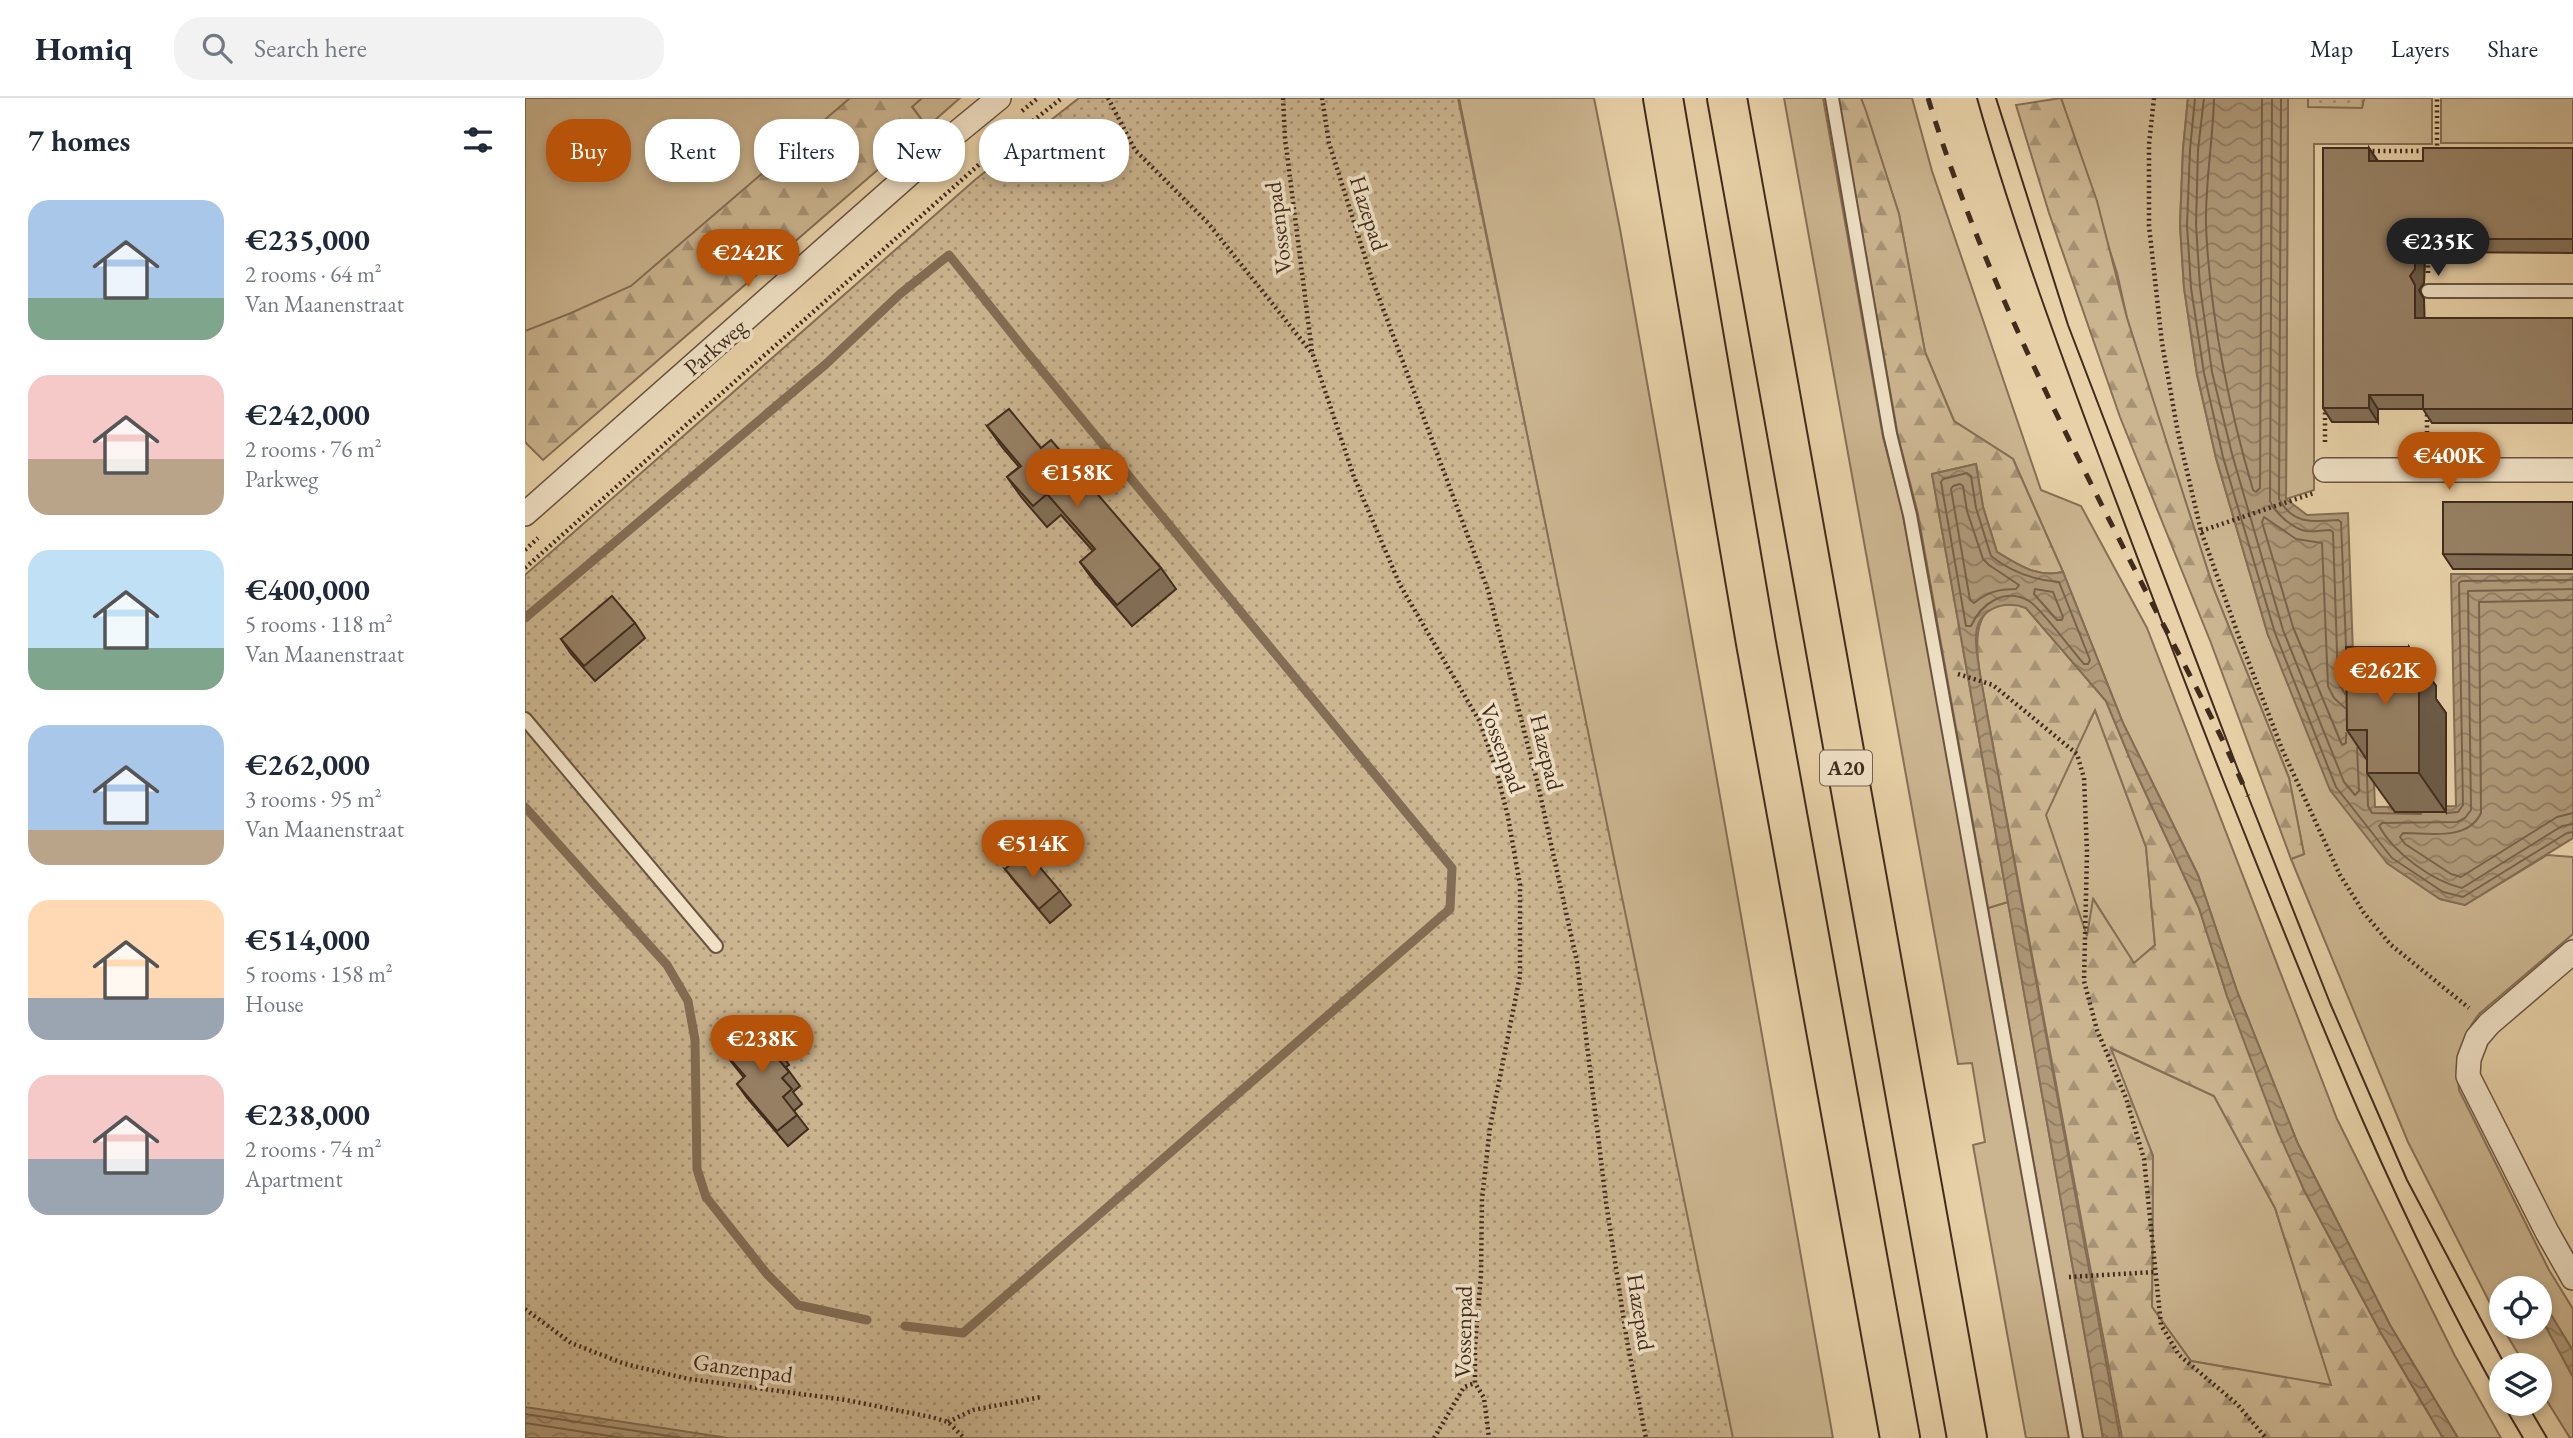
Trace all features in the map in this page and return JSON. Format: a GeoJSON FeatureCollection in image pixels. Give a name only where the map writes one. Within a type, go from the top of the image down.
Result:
{"type":"FeatureCollection","features":[{"type":"Feature","properties":{"kind":"highway","name":"A20"},"geometry":{"type":"LineString","coordinates":[[1727,98],[1967,1438]]}},
{"type":"Feature","properties":{"kind":"highway"},"geometry":{"type":"LineString","coordinates":[[1663,102],[1756,643],[1900,1438]]}},
{"type":"Feature","properties":{"kind":"street","name":"Parkweg"},"geometry":{"type":"LineString","coordinates":[[525,514],[949,139],[999,98]]}},
{"type":"Feature","properties":{"kind":"street"},"geometry":{"type":"LineString","coordinates":[[2325,470],[2573,470]]}},
{"type":"Feature","properties":{"kind":"street"},"geometry":{"type":"LineString","coordinates":[[2573,952],[2489,1024],[2477,1038],[2469,1059],[2467,1076],[2573,1278]]}},
{"type":"Feature","properties":{"kind":"lane"},"geometry":{"type":"LineString","coordinates":[[1832,98],[1888,420],[1910,515],[2076,1438]]}},
{"type":"Feature","properties":{"kind":"lane"},"geometry":{"type":"LineString","coordinates":[[2428,291],[2573,291]]}},
{"type":"Feature","properties":{"kind":"lane"},"geometry":{"type":"LineString","coordinates":[[525,719],[716,946]]}},
{"type":"Feature","properties":{"kind":"path"},"geometry":{"type":"LineString","coordinates":[[525,568],[992,153],[1062,98]]}},
{"type":"Feature","properties":{"kind":"path"},"geometry":{"type":"LineString","coordinates":[[1108,98],[1135,150],[1208,223],[1312,352]]}},
{"type":"Feature","properties":{"kind":"path","name":"Vossenpad"},"geometry":{"type":"LineString","coordinates":[[1283,98],[1285,138],[1312,352],[1354,477],[1400,585],[1480,722],[1508,817],[1520,885],[1520,976],[1490,1127],[1482,1199],[1475,1383],[1484,1398],[1489,1438]]}},
{"type":"Feature","properties":{"kind":"path","name":"Hazepad"},"geometry":{"type":"LineString","coordinates":[[1322,98],[1329,143],[1372,279],[1488,590],[1538,785],[1577,962],[1606,1202],[1627,1341],[1646,1438]]}},
{"type":"Feature","properties":{"kind":"path"},"geometry":{"type":"LineString","coordinates":[[2154,98],[2148,144],[2151,239],[2162,343],[2178,433],[2201,531],[2239,638],[2282,749],[2340,875],[2364,913],[2391,945],[2489,1024]]}},
{"type":"Feature","properties":{"kind":"path"},"geometry":{"type":"LineString","coordinates":[[2437,98],[2437,151]]}},
{"type":"Feature","properties":{"kind":"path"},"geometry":{"type":"LineString","coordinates":[[2363,151],[2450,151]]}},
{"type":"Feature","properties":{"kind":"path"},"geometry":{"type":"LineString","coordinates":[[2428,151],[2428,162]]}},
{"type":"Feature","properties":{"kind":"path"},"geometry":{"type":"LineString","coordinates":[[2325,395],[2325,470]]}},
{"type":"Feature","properties":{"kind":"path"},"geometry":{"type":"LineString","coordinates":[[2201,531],[2302,497]]}},
{"type":"Feature","properties":{"kind":"path"},"geometry":{"type":"LineString","coordinates":[[1957,673],[1993,685],[2077,754],[2084,778],[2086,841],[2084,981],[2097,1030],[2126,1098],[2144,1159],[2161,1325],[2179,1355],[2237,1404],[2266,1438]]}},
{"type":"Feature","properties":{"kind":"path"},"geometry":{"type":"LineString","coordinates":[[2063,1277],[2155,1272]]}},
{"type":"Feature","properties":{"kind":"path","name":"Ganzenpad"},"geometry":{"type":"LineString","coordinates":[[525,1309],[571,1343],[625,1364],[689,1379],[846,1400],[948,1422]]}},
{"type":"Feature","properties":{"kind":"path"},"geometry":{"type":"LineString","coordinates":[[1434,1438],[1464,1387],[1475,1383]]}},
{"type":"Feature","properties":{"kind":"path"},"geometry":{"type":"LineString","coordinates":[[964,1438],[948,1422],[973,1410],[1041,1396]]}},
{"type":"Feature","properties":{"kind":"green space"},"geometry":{"type":"Polygon","coordinates":[[[525,98],[878,98],[851,119],[754,119],[754,182],[769,182],[525,369],[525,98]]]}},
{"type":"Feature","properties":{"kind":"green space"},"geometry":{"type":"Polygon","coordinates":[[[850,98],[922,98],[912,107],[921,119],[873,119],[873,174],[543,460],[525,442],[525,331],[631,286],[754,180],[859,182],[859,119],[826,119],[850,98]]]}},
{"type":"Feature","properties":{"kind":"green space"},"geometry":{"type":"Polygon","coordinates":[[[922,98],[960,98],[936,119],[921,119],[912,106],[922,98]]]}},
{"type":"Feature","properties":{"kind":"green space"},"geometry":{"type":"Polygon","coordinates":[[[1079,98],[1458,98],[1733,1438],[525,1438],[525,575],[979,177],[979,182],[1129,182],[1129,119],[1052,119],[1079,98]]]}},
{"type":"Feature","properties":{"kind":"green space"},"geometry":{"type":"Polygon","coordinates":[[[1459,98],[1594,98],[1620,229],[1833,1438],[1730,1438],[1459,98]]]}},
{"type":"Feature","properties":{"kind":"green space"},"geometry":{"type":"Polygon","coordinates":[[[1784,98],[1823,98],[1883,437],[1902,510],[1978,911],[2071,1438],[2026,1438],[1973,1145],[1985,1142],[1972,1063],[1958,1064],[1784,98]]]}},
{"type":"Feature","properties":{"kind":"green space"},"geometry":{"type":"Polygon","coordinates":[[[1838,98],[1861,98],[1866,111],[1899,214],[1925,352],[1954,421],[2013,459],[2063,572],[2036,572],[1997,552],[1983,507],[1976,464],[1932,474],[2008,902],[1988,908],[1918,514],[1898,436],[1838,98]]]}},
{"type":"Feature","properties":{"kind":"green space"},"geometry":{"type":"Polygon","coordinates":[[[1861,98],[1912,98],[1932,171],[2041,490],[2081,506],[2147,628],[2337,1119],[2455,1356],[2501,1438],[2458,1438],[2390,1325],[2298,1144],[2237,991],[2198,875],[2123,723],[2063,572],[2013,459],[1954,421],[1925,352],[1899,214],[1861,98]]]}},
{"type":"Feature","properties":{"kind":"green space"},"geometry":{"type":"Polygon","coordinates":[[[2061,98],[2188,98],[2180,225],[2184,288],[2197,375],[2216,458],[2268,635],[2387,863],[2440,899],[2465,905],[2547,855],[2573,857],[2573,934],[2479,1014],[2464,1041],[2458,1080],[2459,1090],[2549,1270],[2573,1309],[2573,1351],[2552,1316],[2552,1276],[2489,1276],[2489,1301],[2408,1142],[2291,859],[2304,854],[2289,778],[2213,587],[2127,318],[2117,273],[2061,98]]]}},
{"type":"Feature","properties":{"kind":"green space"},"geometry":{"type":"Polygon","coordinates":[[[2061,98],[2097,201],[2127,318],[2213,587],[2289,778],[2304,854],[2291,859],[2211,643],[2120,417],[2049,213],[2016,105],[2061,98]]]}},
{"type":"Feature","properties":{"kind":"green space"},"geometry":{"type":"Polygon","coordinates":[[[2288,98],[2308,98],[2308,107],[2362,107],[2364,98],[2432,98],[2432,144],[2314,144],[2314,490],[2286,499],[2288,98]]]}},
{"type":"Feature","properties":{"kind":"green space"},"geometry":{"type":"Polygon","coordinates":[[[2308,98],[2364,98],[2362,108],[2308,107],[2308,98]]]}},
{"type":"Feature","properties":{"kind":"green space"},"geometry":{"type":"Polygon","coordinates":[[[2441,98],[2573,98],[2573,143],[2441,143],[2441,98]]]}},
{"type":"Feature","properties":{"kind":"green space"},"geometry":{"type":"Polygon","coordinates":[[[2016,604],[2026,608],[2106,701],[2199,908],[2227,996],[2304,1190],[2381,1333],[2443,1438],[2122,1438],[1979,669],[1977,639],[1984,615],[1993,607],[2016,604]],[[2095,710],[2046,815],[2087,936],[2093,899],[2134,963],[2155,945],[2146,847],[2095,710]],[[2111,1048],[2153,1156],[2152,1307],[2191,1361],[2331,1385],[2275,1208],[2214,1096],[2111,1048]]]}},
{"type":"Feature","properties":{"kind":"green space"},"geometry":{"type":"Polygon","coordinates":[[[2095,710],[2146,847],[2155,945],[2134,964],[2094,900],[2087,938],[2045,815],[2095,710]]]}},
{"type":"Feature","properties":{"kind":"green space"},"geometry":{"type":"Polygon","coordinates":[[[2008,902],[2103,1438],[2083,1438],[1988,908],[2008,902]]]}},
{"type":"Feature","properties":{"kind":"green space"},"geometry":{"type":"Polygon","coordinates":[[[2110,1048],[2214,1096],[2275,1208],[2332,1386],[2191,1361],[2152,1307],[2153,1156],[2110,1048]]]}},
{"type":"Feature","properties":{"kind":"green space"},"geometry":{"type":"Polygon","coordinates":[[[2552,1338],[2573,1377],[2573,1438],[2570,1438],[2552,1409],[2552,1353],[2518,1353],[2509,1339],[2552,1338]]]}},
{"type":"Feature","properties":{"kind":"water"},"geometry":{"type":"Polygon","coordinates":[[[2188,98],[2288,98],[2286,499],[2307,515],[2348,513],[2354,682],[2370,683],[2375,807],[2456,806],[2451,574],[2573,574],[2573,838],[2465,905],[2440,899],[2387,863],[2330,790],[2268,635],[2216,458],[2197,374],[2184,288],[2180,225],[2188,98]]]}},
{"type":"Feature","properties":{"kind":"water"},"geometry":{"type":"Polygon","coordinates":[[[1976,464],[1983,507],[1997,552],[2036,572],[2063,572],[2123,723],[2198,875],[2237,991],[2298,1144],[2390,1325],[2458,1438],[2443,1438],[2381,1333],[2304,1190],[2278,1132],[2227,996],[2199,908],[2106,701],[2026,608],[2009,605],[1993,608],[1982,618],[1976,635],[1977,652],[2120,1438],[2103,1438],[1932,474],[1976,464]]]}},
{"type":"Feature","properties":{"kind":"water"},"geometry":{"type":"Polygon","coordinates":[[[2552,1316],[2573,1351],[2573,1377],[2552,1338],[2552,1316]]]}},
{"type":"Feature","properties":{"kind":"water"},"geometry":{"type":"Polygon","coordinates":[[[525,1407],[728,1438],[525,1438],[525,1407]]]}},
{"type":"Feature","properties":{"kind":"building"},"geometry":{"type":"Polygon","coordinates":[[[2323,148],[2369,148],[2369,161],[2423,161],[2423,148],[2573,148],[2573,239],[2415,239],[2415,269],[2410,276],[2415,285],[2415,318],[2573,318],[2573,409],[2423,409],[2423,395],[2369,395],[2369,408],[2323,408],[2323,148]]]}},
{"type":"Feature","properties":{"kind":"building"},"geometry":{"type":"Polygon","coordinates":[[[1009,409],[1041,448],[1051,440],[1161,568],[1117,605],[1080,562],[1095,549],[1047,494],[1033,506],[1007,477],[1021,466],[987,426],[1009,409]]]}},
{"type":"Feature","properties":{"kind":"building"},"geometry":{"type":"Polygon","coordinates":[[[2443,502],[2573,502],[2573,555],[2443,554],[2443,502]]]}},
{"type":"Feature","properties":{"kind":"building"},"geometry":{"type":"Polygon","coordinates":[[[612,596],[635,623],[584,666],[561,639],[612,596]]]}},
{"type":"Feature","properties":{"kind":"building"},"geometry":{"type":"Polygon","coordinates":[[[2346,647],[2409,647],[2409,674],[2419,674],[2419,773],[2367,773],[2367,730],[2347,730],[2346,647]]]}},
{"type":"Feature","properties":{"kind":"building"},"geometry":{"type":"Polygon","coordinates":[[[1026,851],[1060,891],[1039,909],[1005,869],[1026,851]]]}},
{"type":"Feature","properties":{"kind":"building"},"geometry":{"type":"Polygon","coordinates":[[[755,1022],[779,1050],[774,1054],[789,1072],[782,1078],[792,1089],[783,1097],[797,1115],[777,1131],[737,1084],[745,1076],[722,1050],[755,1022]]]}},
{"type":"Feature","properties":{"kind":"waterway"},"geometry":{"type":"LineString","coordinates":[[525,618],[826,364],[900,294],[949,255],[1452,868],[1450,909],[963,1333],[905,1326]]}},
{"type":"Feature","properties":{"kind":"waterway"},"geometry":{"type":"LineString","coordinates":[[525,807],[667,965],[688,1001],[695,1040],[697,1169],[706,1197],[767,1274],[798,1305],[867,1320]]}},
{"type":"Feature","properties":{"kind":"tram line"},"geometry":{"type":"LineString","coordinates":[[1977,98],[2016,224],[2075,391],[2190,695],[2287,939],[2386,1173],[2422,1250],[2489,1378]]}},
{"type":"Feature","properties":{"kind":"tram line"},"geometry":{"type":"LineString","coordinates":[[1996,98],[2068,325],[2330,1003],[2407,1180],[2499,1353]]}},
{"type":"Feature","properties":{"kind":"tram line"},"geometry":{"type":"LineString","coordinates":[[2510,1416],[2523,1438]]}},
{"type":"Feature","properties":{"kind":"tram line"},"geometry":{"type":"LineString","coordinates":[[2534,1416],[2547,1438]]}},
{"type":"Feature","properties":{"kind":"railway"},"geometry":{"type":"LineString","coordinates":[[1928,98],[1971,222],[2023,342],[2079,461],[2209,713],[2248,796]]}}]}
